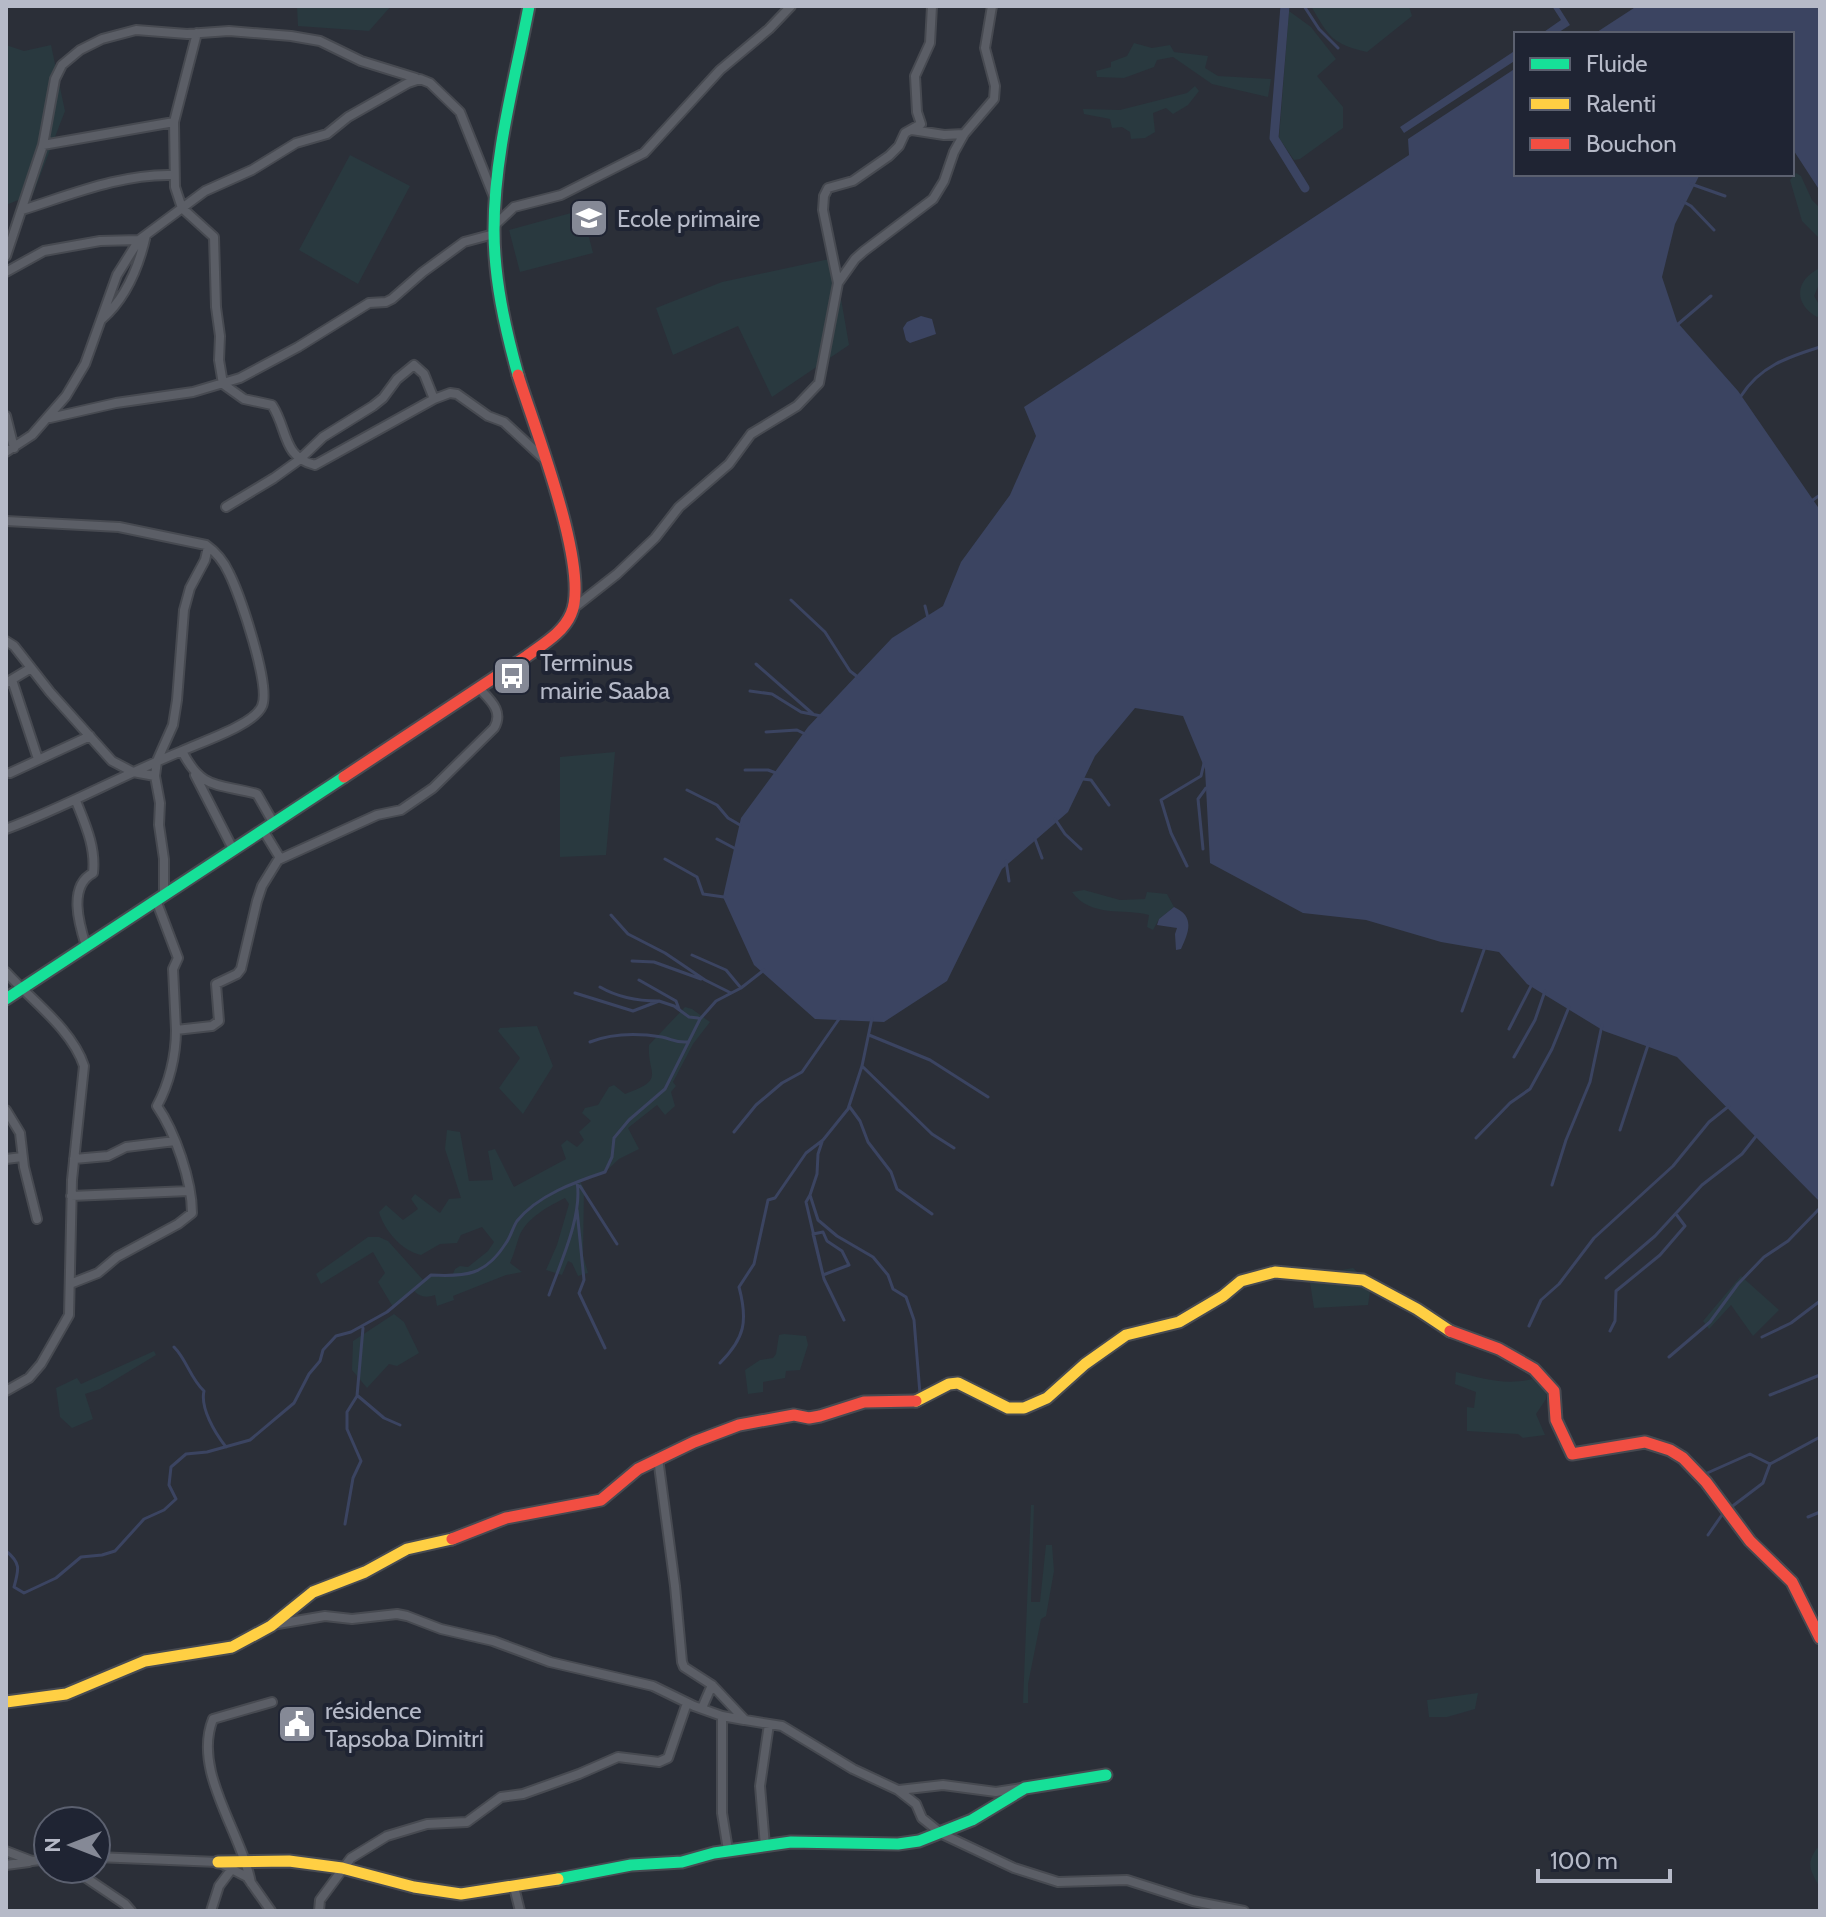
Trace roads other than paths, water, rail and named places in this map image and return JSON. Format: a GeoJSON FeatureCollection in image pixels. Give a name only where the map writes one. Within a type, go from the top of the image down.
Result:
{"type":"FeatureCollection","features":[{"type":"Feature","properties":{"kind":"street"},"geometry":{"type":"LineString","coordinates":[[6,999],[543,645],[566,624],[575,607],[578,588],[567,536],[502,315],[494,230],[495,200],[529,6]]}},
{"type":"Feature","properties":{"kind":"street"},"geometry":{"type":"LineString","coordinates":[[49,418],[223,384],[298,347],[369,303],[392,299],[415,277],[464,242],[494,230],[514,207],[561,195],[644,153],[720,70],[791,6]]}},
{"type":"Feature","properties":{"kind":"street"},"geometry":{"type":"LineString","coordinates":[[925,127],[917,112],[915,76],[930,43],[932,6]]}},
{"type":"Feature","properties":{"kind":"street"},"geometry":{"type":"LineString","coordinates":[[838,283],[864,251],[933,199],[964,134],[995,97],[985,48],[992,6]]}},
{"type":"Feature","properties":{"kind":"street"},"geometry":{"type":"LineString","coordinates":[[6,256],[43,145],[55,79],[62,65],[80,50],[102,39],[136,30],[229,31],[320,41],[361,61],[420,79],[441,92],[464,118],[495,200]]}},
{"type":"Feature","properties":{"kind":"street"},"geometry":{"type":"LineString","coordinates":[[197,33],[174,122],[174,175],[176,197],[182,208],[214,237],[223,384]]}},
{"type":"Feature","properties":{"kind":"street"},"geometry":{"type":"LineString","coordinates":[[10,450],[49,418],[66,396],[85,364],[117,275],[143,237],[205,191],[252,170],[296,143],[327,134],[378,99],[420,79]]}},
{"type":"Feature","properties":{"kind":"street"},"geometry":{"type":"LineString","coordinates":[[43,145],[174,122]]}},
{"type":"Feature","properties":{"kind":"street"},"geometry":{"type":"LineString","coordinates":[[575,607],[617,574],[655,538],[688,498],[729,464],[751,434],[797,406],[815,389],[821,377],[838,283],[823,210],[826,191],[833,185],[853,181],[889,156],[911,129],[925,127],[948,135],[964,134]]}},
{"type":"Feature","properties":{"kind":"street"},"geometry":{"type":"LineString","coordinates":[[948,135],[957,147]]}},
{"type":"Feature","properties":{"kind":"street"},"geometry":{"type":"LineString","coordinates":[[22,210],[123,180],[147,175],[174,175]]}},
{"type":"Feature","properties":{"kind":"street"},"geometry":{"type":"LineString","coordinates":[[6,272],[44,251],[143,237]]}},
{"type":"Feature","properties":{"kind":"street"},"geometry":{"type":"LineString","coordinates":[[101,320],[114,309],[131,280],[141,257],[143,237]]}},
{"type":"Feature","properties":{"kind":"street"},"geometry":{"type":"LineString","coordinates":[[226,507],[299,460],[323,437],[383,398],[410,367],[419,367],[434,399]]}},
{"type":"Feature","properties":{"kind":"street"},"geometry":{"type":"LineString","coordinates":[[223,384],[244,399],[274,407],[288,444],[299,460],[319,465],[434,399],[450,393],[457,394],[488,416],[504,422],[543,459]]}},
{"type":"Feature","properties":{"kind":"street"},"geometry":{"type":"LineString","coordinates":[[6,416],[10,450]]}},
{"type":"Feature","properties":{"kind":"street"},"geometry":{"type":"LineString","coordinates":[[6,521],[119,527],[208,547],[215,552],[229,574],[259,659],[264,683],[264,699],[256,714],[241,724],[76,801],[6,829]]}},
{"type":"Feature","properties":{"kind":"street"},"geometry":{"type":"LineString","coordinates":[[70,1284],[98,1273],[124,1253],[190,1216],[193,1208],[175,1141],[157,1106],[173,1060],[176,1030],[173,969],[178,958],[160,897],[164,859],[155,776],[157,761],[173,725],[184,610],[208,547]]}},
{"type":"Feature","properties":{"kind":"street"},"geometry":{"type":"LineString","coordinates":[[6,641],[14,646],[112,761],[133,772],[155,776]]}},
{"type":"Feature","properties":{"kind":"street"},"geometry":{"type":"LineString","coordinates":[[31,668],[9,681],[38,759]]}},
{"type":"Feature","properties":{"kind":"street"},"geometry":{"type":"LineString","coordinates":[[176,1030],[212,1026],[219,1021],[216,984],[241,969],[260,894],[280,858],[377,815],[401,810],[433,788],[494,728],[499,719],[498,712],[479,688]]}},
{"type":"Feature","properties":{"kind":"street"},"geometry":{"type":"LineString","coordinates":[[10,773],[90,736]]}},
{"type":"Feature","properties":{"kind":"street"},"geometry":{"type":"LineString","coordinates":[[182,751],[233,849]]}},
{"type":"Feature","properties":{"kind":"street"},"geometry":{"type":"LineString","coordinates":[[194,774],[208,782],[257,794],[273,822]]}},
{"type":"Feature","properties":{"kind":"street"},"geometry":{"type":"LineString","coordinates":[[76,801],[91,840],[93,862],[93,873],[81,882],[78,890],[79,921],[86,946]]}},
{"type":"Feature","properties":{"kind":"street"},"geometry":{"type":"LineString","coordinates":[[263,830],[280,858]]}},
{"type":"Feature","properties":{"kind":"street"},"geometry":{"type":"LineString","coordinates":[[6,972],[62,1031],[84,1066],[71,1196],[69,1315],[29,1378],[6,1391]]}},
{"type":"Feature","properties":{"kind":"street"},"geometry":{"type":"LineString","coordinates":[[6,1110],[20,1133],[22,1157],[37,1219]]}},
{"type":"Feature","properties":{"kind":"street"},"geometry":{"type":"LineString","coordinates":[[74,1159],[108,1156],[126,1147],[175,1141]]}},
{"type":"Feature","properties":{"kind":"street"},"geometry":{"type":"LineString","coordinates":[[6,1159],[22,1157]]}},
{"type":"Feature","properties":{"kind":"street"},"geometry":{"type":"LineString","coordinates":[[71,1196],[189,1191]]}},
{"type":"Feature","properties":{"kind":"street"},"geometry":{"type":"LineString","coordinates":[[6,1702],[66,1694],[145,1661],[232,1647],[271,1626],[313,1592],[365,1572],[391,1556],[407,1549],[455,1538],[506,1518],[601,1500],[638,1469],[658,1458],[739,1425],[794,1415],[820,1416],[864,1402],[914,1402],[949,1384],[966,1385],[1008,1408],[1024,1408],[1047,1398],[1085,1364],[1126,1335],[1179,1322],[1223,1296],[1241,1281],[1275,1272],[1363,1280],[1455,1334],[1499,1349],[1534,1369],[1554,1391],[1556,1420],[1572,1454],[1587,1454],[1618,1444],[1637,1442],[1653,1443],[1681,1455],[1744,1535],[1794,1584],[1820,1638]]}},
{"type":"Feature","properties":{"kind":"street"},"geometry":{"type":"LineString","coordinates":[[658,1458],[675,1586],[680,1655],[684,1667],[712,1685],[745,1720]]}},
{"type":"Feature","properties":{"kind":"street"},"geometry":{"type":"LineString","coordinates":[[271,1626],[325,1616],[352,1619],[397,1614],[441,1629],[493,1641],[550,1662],[653,1686],[722,1716],[782,1726],[853,1769],[898,1790],[916,1804],[922,1818],[942,1834],[1014,1868],[1048,1880],[1127,1880],[1193,1901],[1244,1911]]}},
{"type":"Feature","properties":{"kind":"street"},"geometry":{"type":"LineString","coordinates":[[702,1708],[712,1685]]}},
{"type":"Feature","properties":{"kind":"street"},"geometry":{"type":"LineString","coordinates":[[251,1883],[247,1860],[218,1795],[209,1766],[210,1728],[216,1718],[272,1702]]}},
{"type":"Feature","properties":{"kind":"street"},"geometry":{"type":"LineString","coordinates":[[319,1911],[320,1900],[351,1858],[396,1832],[427,1824],[467,1822],[501,1797],[523,1794],[618,1757],[664,1761],[668,1758],[687,1703]]}},
{"type":"Feature","properties":{"kind":"street"},"geometry":{"type":"LineString","coordinates":[[722,1716],[722,1813],[728,1850]]}},
{"type":"Feature","properties":{"kind":"street"},"geometry":{"type":"LineString","coordinates":[[765,1846],[760,1786],[769,1724]]}},
{"type":"Feature","properties":{"kind":"street"},"geometry":{"type":"LineString","coordinates":[[898,1790],[943,1785],[996,1792],[1106,1775]]}},
{"type":"Feature","properties":{"kind":"street"},"geometry":{"type":"LineString","coordinates":[[112,1858],[218,1862],[274,1860],[342,1868],[453,1894],[514,1887],[631,1865],[682,1862],[728,1850],[791,1842],[898,1844],[942,1834],[1025,1788]]}},
{"type":"Feature","properties":{"kind":"street"},"geometry":{"type":"LineString","coordinates":[[6,1851],[32,1861]]}},
{"type":"Feature","properties":{"kind":"street"},"geometry":{"type":"LineString","coordinates":[[6,1865],[32,1861]]}},
{"type":"Feature","properties":{"kind":"street"},"geometry":{"type":"LineString","coordinates":[[218,1862],[247,1877],[270,1910]]}},
{"type":"Feature","properties":{"kind":"street"},"geometry":{"type":"LineString","coordinates":[[211,1911],[219,1886],[231,1870]]}},
{"type":"Feature","properties":{"kind":"street"},"geometry":{"type":"LineString","coordinates":[[96,1885],[132,1910]]}},
{"type":"Feature","properties":{"kind":"street"},"geometry":{"type":"LineString","coordinates":[[514,1887],[520,1911]]}},
{"type":"Feature","properties":{"kind":"water"},"geometry":{"type":"Polygon","coordinates":[[[1552,6],[1558,6],[1570,25],[1559,32],[1544,32],[1561,20],[1552,6]]]}},
{"type":"Feature","properties":{"kind":"water"},"geometry":{"type":"Polygon","coordinates":[[[1637,6],[1820,6],[1820,191],[1794,151],[1794,32],[1597,32],[1637,6]]]}},
{"type":"Feature","properties":{"kind":"water"},"geometry":{"type":"Polygon","coordinates":[[[1514,51],[1514,61],[1404,133],[1400,127],[1514,51]]]}},
{"type":"Feature","properties":{"kind":"water"},"geometry":{"type":"Polygon","coordinates":[[[1514,69],[1514,176],[1699,176],[1675,224],[1662,277],[1677,322],[1738,391],[1820,510],[1820,1202],[1677,1057],[1604,1031],[1527,984],[1499,952],[1441,942],[1366,920],[1303,913],[1210,863],[1205,769],[1183,716],[1135,708],[1095,756],[1068,812],[1002,869],[947,981],[884,1022],[815,1019],[754,965],[723,897],[741,818],[808,727],[892,638],[943,606],[961,562],[1010,495],[1036,436],[1024,407],[1409,155],[1408,139],[1514,69]]]}},
{"type":"Feature","properties":{"kind":"water"},"geometry":{"type":"Polygon","coordinates":[[[921,316],[932,319],[936,334],[910,343],[903,328],[907,322],[921,316]]]}},
{"type":"Feature","properties":{"kind":"water"},"geometry":{"type":"Polygon","coordinates":[[[1174,907],[1188,920],[1186,937],[1181,949],[1176,950],[1177,928],[1157,925],[1159,919],[1174,907]]]}},
{"type":"Feature","properties":{"kind":"waterway"},"geometry":{"type":"LineString","coordinates":[[1285,6],[1274,138],[1305,188]]}},
{"type":"Feature","properties":{"kind":"waterway"},"geometry":{"type":"LineString","coordinates":[[1304,6],[1319,29],[1338,48]]}},
{"type":"Feature","properties":{"kind":"waterway"},"geometry":{"type":"LineString","coordinates":[[1691,184],[1725,196]]}},
{"type":"Feature","properties":{"kind":"waterway"},"geometry":{"type":"LineString","coordinates":[[1682,201],[1714,230]]}},
{"type":"Feature","properties":{"kind":"waterway"},"geometry":{"type":"LineString","coordinates":[[1677,325],[1711,296]]}},
{"type":"Feature","properties":{"kind":"waterway"},"geometry":{"type":"LineString","coordinates":[[1741,396],[1766,370],[1820,347]]}},
{"type":"Feature","properties":{"kind":"waterway"},"geometry":{"type":"LineString","coordinates":[[1810,502],[1820,495]]}},
{"type":"Feature","properties":{"kind":"waterway"},"geometry":{"type":"LineString","coordinates":[[791,600],[825,632],[850,671],[859,678]]}},
{"type":"Feature","properties":{"kind":"waterway"},"geometry":{"type":"LineString","coordinates":[[925,606],[928,618]]}},
{"type":"Feature","properties":{"kind":"waterway"},"geometry":{"type":"LineString","coordinates":[[756,664],[813,714]]}},
{"type":"Feature","properties":{"kind":"waterway"},"geometry":{"type":"LineString","coordinates":[[750,691],[772,694],[801,712],[821,716]]}},
{"type":"Feature","properties":{"kind":"waterway"},"geometry":{"type":"LineString","coordinates":[[766,732],[797,730],[805,734]]}},
{"type":"Feature","properties":{"kind":"waterway"},"geometry":{"type":"LineString","coordinates":[[1187,866],[1171,833],[1161,800],[1201,776],[1204,763]]}},
{"type":"Feature","properties":{"kind":"waterway"},"geometry":{"type":"LineString","coordinates":[[745,770],[776,773]]}},
{"type":"Feature","properties":{"kind":"waterway"},"geometry":{"type":"LineString","coordinates":[[1083,779],[1091,780],[1109,805]]}},
{"type":"Feature","properties":{"kind":"waterway"},"geometry":{"type":"LineString","coordinates":[[1203,849],[1198,799],[1206,788]]}},
{"type":"Feature","properties":{"kind":"waterway"},"geometry":{"type":"LineString","coordinates":[[687,790],[717,805],[728,818],[740,825]]}},
{"type":"Feature","properties":{"kind":"waterway"},"geometry":{"type":"LineString","coordinates":[[1055,819],[1081,849]]}},
{"type":"Feature","properties":{"kind":"waterway"},"geometry":{"type":"LineString","coordinates":[[717,839],[734,848]]}},
{"type":"Feature","properties":{"kind":"waterway"},"geometry":{"type":"LineString","coordinates":[[1035,839],[1042,858]]}},
{"type":"Feature","properties":{"kind":"waterway"},"geometry":{"type":"LineString","coordinates":[[665,859],[697,877],[703,894],[724,897]]}},
{"type":"Feature","properties":{"kind":"waterway"},"geometry":{"type":"LineString","coordinates":[[1006,861],[1009,881]]}},
{"type":"Feature","properties":{"kind":"waterway"},"geometry":{"type":"LineString","coordinates":[[611,915],[628,934],[731,993]]}},
{"type":"Feature","properties":{"kind":"waterway"},"geometry":{"type":"LineString","coordinates":[[1462,1011],[1485,947]]}},
{"type":"Feature","properties":{"kind":"waterway"},"geometry":{"type":"LineString","coordinates":[[692,955],[726,970],[741,988]]}},
{"type":"Feature","properties":{"kind":"waterway"},"geometry":{"type":"LineString","coordinates":[[632,961],[654,962],[701,979]]}},
{"type":"Feature","properties":{"kind":"waterway"},"geometry":{"type":"LineString","coordinates":[[6,1551],[18,1567],[14,1587],[24,1593],[56,1578],[81,1557],[115,1551],[144,1519],[164,1510],[176,1499],[169,1485],[171,1467],[186,1454],[207,1452],[250,1440],[294,1403],[309,1374],[320,1361],[323,1350],[336,1336],[351,1332],[387,1312],[431,1275],[465,1274],[483,1268],[498,1254],[517,1221],[535,1204],[570,1185],[605,1172],[612,1157],[614,1138],[629,1120],[665,1089],[700,1019],[716,1001],[741,988],[764,970]]}},
{"type":"Feature","properties":{"kind":"waterway"},"geometry":{"type":"LineString","coordinates":[[639,980],[676,1001],[679,1009]]}},
{"type":"Feature","properties":{"kind":"waterway"},"geometry":{"type":"LineString","coordinates":[[1509,1029],[1531,986]]}},
{"type":"Feature","properties":{"kind":"waterway"},"geometry":{"type":"LineString","coordinates":[[600,987],[628,998],[658,1001]]}},
{"type":"Feature","properties":{"kind":"waterway"},"geometry":{"type":"LineString","coordinates":[[1514,1057],[1535,1020],[1545,991]]}},
{"type":"Feature","properties":{"kind":"waterway"},"geometry":{"type":"LineString","coordinates":[[575,993],[633,1011],[659,1001],[674,1006],[689,1017],[698,1018]]}},
{"type":"Feature","properties":{"kind":"waterway"},"geometry":{"type":"LineString","coordinates":[[1476,1138],[1510,1103],[1530,1089],[1552,1049],[1569,1007]]}},
{"type":"Feature","properties":{"kind":"waterway"},"geometry":{"type":"LineString","coordinates":[[720,1363],[735,1345],[742,1328],[744,1319],[739,1287],[754,1264],[768,1200],[775,1198],[806,1153],[823,1140],[848,1109],[862,1066],[872,1018]]}},
{"type":"Feature","properties":{"kind":"waterway"},"geometry":{"type":"LineString","coordinates":[[734,1132],[756,1105],[782,1083],[802,1072],[839,1019]]}},
{"type":"Feature","properties":{"kind":"waterway"},"geometry":{"type":"LineString","coordinates":[[1552,1185],[1566,1140],[1590,1082],[1602,1025]]}},
{"type":"Feature","properties":{"kind":"waterway"},"geometry":{"type":"LineString","coordinates":[[590,1042],[634,1034],[687,1042]]}},
{"type":"Feature","properties":{"kind":"waterway"},"geometry":{"type":"LineString","coordinates":[[869,1035],[930,1060],[988,1097]]}},
{"type":"Feature","properties":{"kind":"waterway"},"geometry":{"type":"LineString","coordinates":[[1620,1130],[1649,1042]]}},
{"type":"Feature","properties":{"kind":"waterway"},"geometry":{"type":"LineString","coordinates":[[862,1066],[932,1134],[954,1148]]}},
{"type":"Feature","properties":{"kind":"waterway"},"geometry":{"type":"LineString","coordinates":[[849,1106],[860,1121],[868,1142],[891,1172],[897,1189],[932,1214]]}},
{"type":"Feature","properties":{"kind":"waterway"},"geometry":{"type":"LineString","coordinates":[[1529,1326],[1541,1300],[1559,1284],[1594,1238],[1673,1166],[1709,1122],[1729,1106]]}},
{"type":"Feature","properties":{"kind":"waterway"},"geometry":{"type":"LineString","coordinates":[[1606,1278],[1655,1236],[1702,1185],[1742,1154],[1757,1135]]}},
{"type":"Feature","properties":{"kind":"waterway"},"geometry":{"type":"LineString","coordinates":[[822,1142],[810,1195],[818,1220],[837,1236],[873,1257],[888,1275],[893,1289],[906,1297],[914,1320],[920,1394]]}},
{"type":"Feature","properties":{"kind":"waterway"},"geometry":{"type":"LineString","coordinates":[[549,1295],[574,1224],[577,1182]]}},
{"type":"Feature","properties":{"kind":"waterway"},"geometry":{"type":"LineString","coordinates":[[580,1186],[617,1244]]}},
{"type":"Feature","properties":{"kind":"waterway"},"geometry":{"type":"LineString","coordinates":[[810,1195],[806,1202],[824,1279],[844,1320]]}},
{"type":"Feature","properties":{"kind":"waterway"},"geometry":{"type":"LineString","coordinates":[[1669,1357],[1710,1322],[1738,1284],[1764,1257],[1788,1241],[1820,1208]]}},
{"type":"Feature","properties":{"kind":"waterway"},"geometry":{"type":"LineString","coordinates":[[577,1210],[584,1280],[579,1293],[605,1348]]}},
{"type":"Feature","properties":{"kind":"waterway"},"geometry":{"type":"LineString","coordinates":[[1610,1331],[1615,1321],[1616,1291],[1660,1255],[1685,1226],[1676,1214]]}},
{"type":"Feature","properties":{"kind":"waterway"},"geometry":{"type":"LineString","coordinates":[[823,1232],[827,1241],[842,1251],[849,1265],[823,1275],[813,1234],[823,1232]]}},
{"type":"Feature","properties":{"kind":"waterway"},"geometry":{"type":"LineString","coordinates":[[1762,1337],[1791,1323],[1820,1301]]}},
{"type":"Feature","properties":{"kind":"waterway"},"geometry":{"type":"LineString","coordinates":[[345,1524],[353,1478],[361,1461],[347,1429],[347,1412],[357,1396],[363,1328]]}},
{"type":"Feature","properties":{"kind":"waterway"},"geometry":{"type":"LineString","coordinates":[[174,1347],[204,1391],[206,1412],[226,1447]]}},
{"type":"Feature","properties":{"kind":"waterway"},"geometry":{"type":"LineString","coordinates":[[1770,1395],[1820,1375]]}},
{"type":"Feature","properties":{"kind":"waterway"},"geometry":{"type":"LineString","coordinates":[[358,1396],[384,1418],[400,1425]]}},
{"type":"Feature","properties":{"kind":"waterway"},"geometry":{"type":"LineString","coordinates":[[1730,1508],[1763,1483],[1770,1464],[1820,1437]]}},
{"type":"Feature","properties":{"kind":"waterway"},"geometry":{"type":"LineString","coordinates":[[1705,1474],[1750,1454],[1770,1464]]}},
{"type":"Feature","properties":{"kind":"waterway"},"geometry":{"type":"LineString","coordinates":[[1708,1535],[1724,1512]]}},
{"type":"Feature","properties":{"kind":"waterway"},"geometry":{"type":"LineString","coordinates":[[1808,1517],[1820,1512]]}},
{"type":"Feature","properties":{"kind":"place","name":"Ecole primaire"},"geometry":{"type":"Point","coordinates":[589,218]}},
{"type":"Feature","properties":{"kind":"place","name":"Terminus mairie Saaba"},"geometry":{"type":"Point","coordinates":[512,676]}},
{"type":"Feature","properties":{"kind":"place","name":"résidence Tapsoba Dimitri"},"geometry":{"type":"Point","coordinates":[297,1724]}}]}
